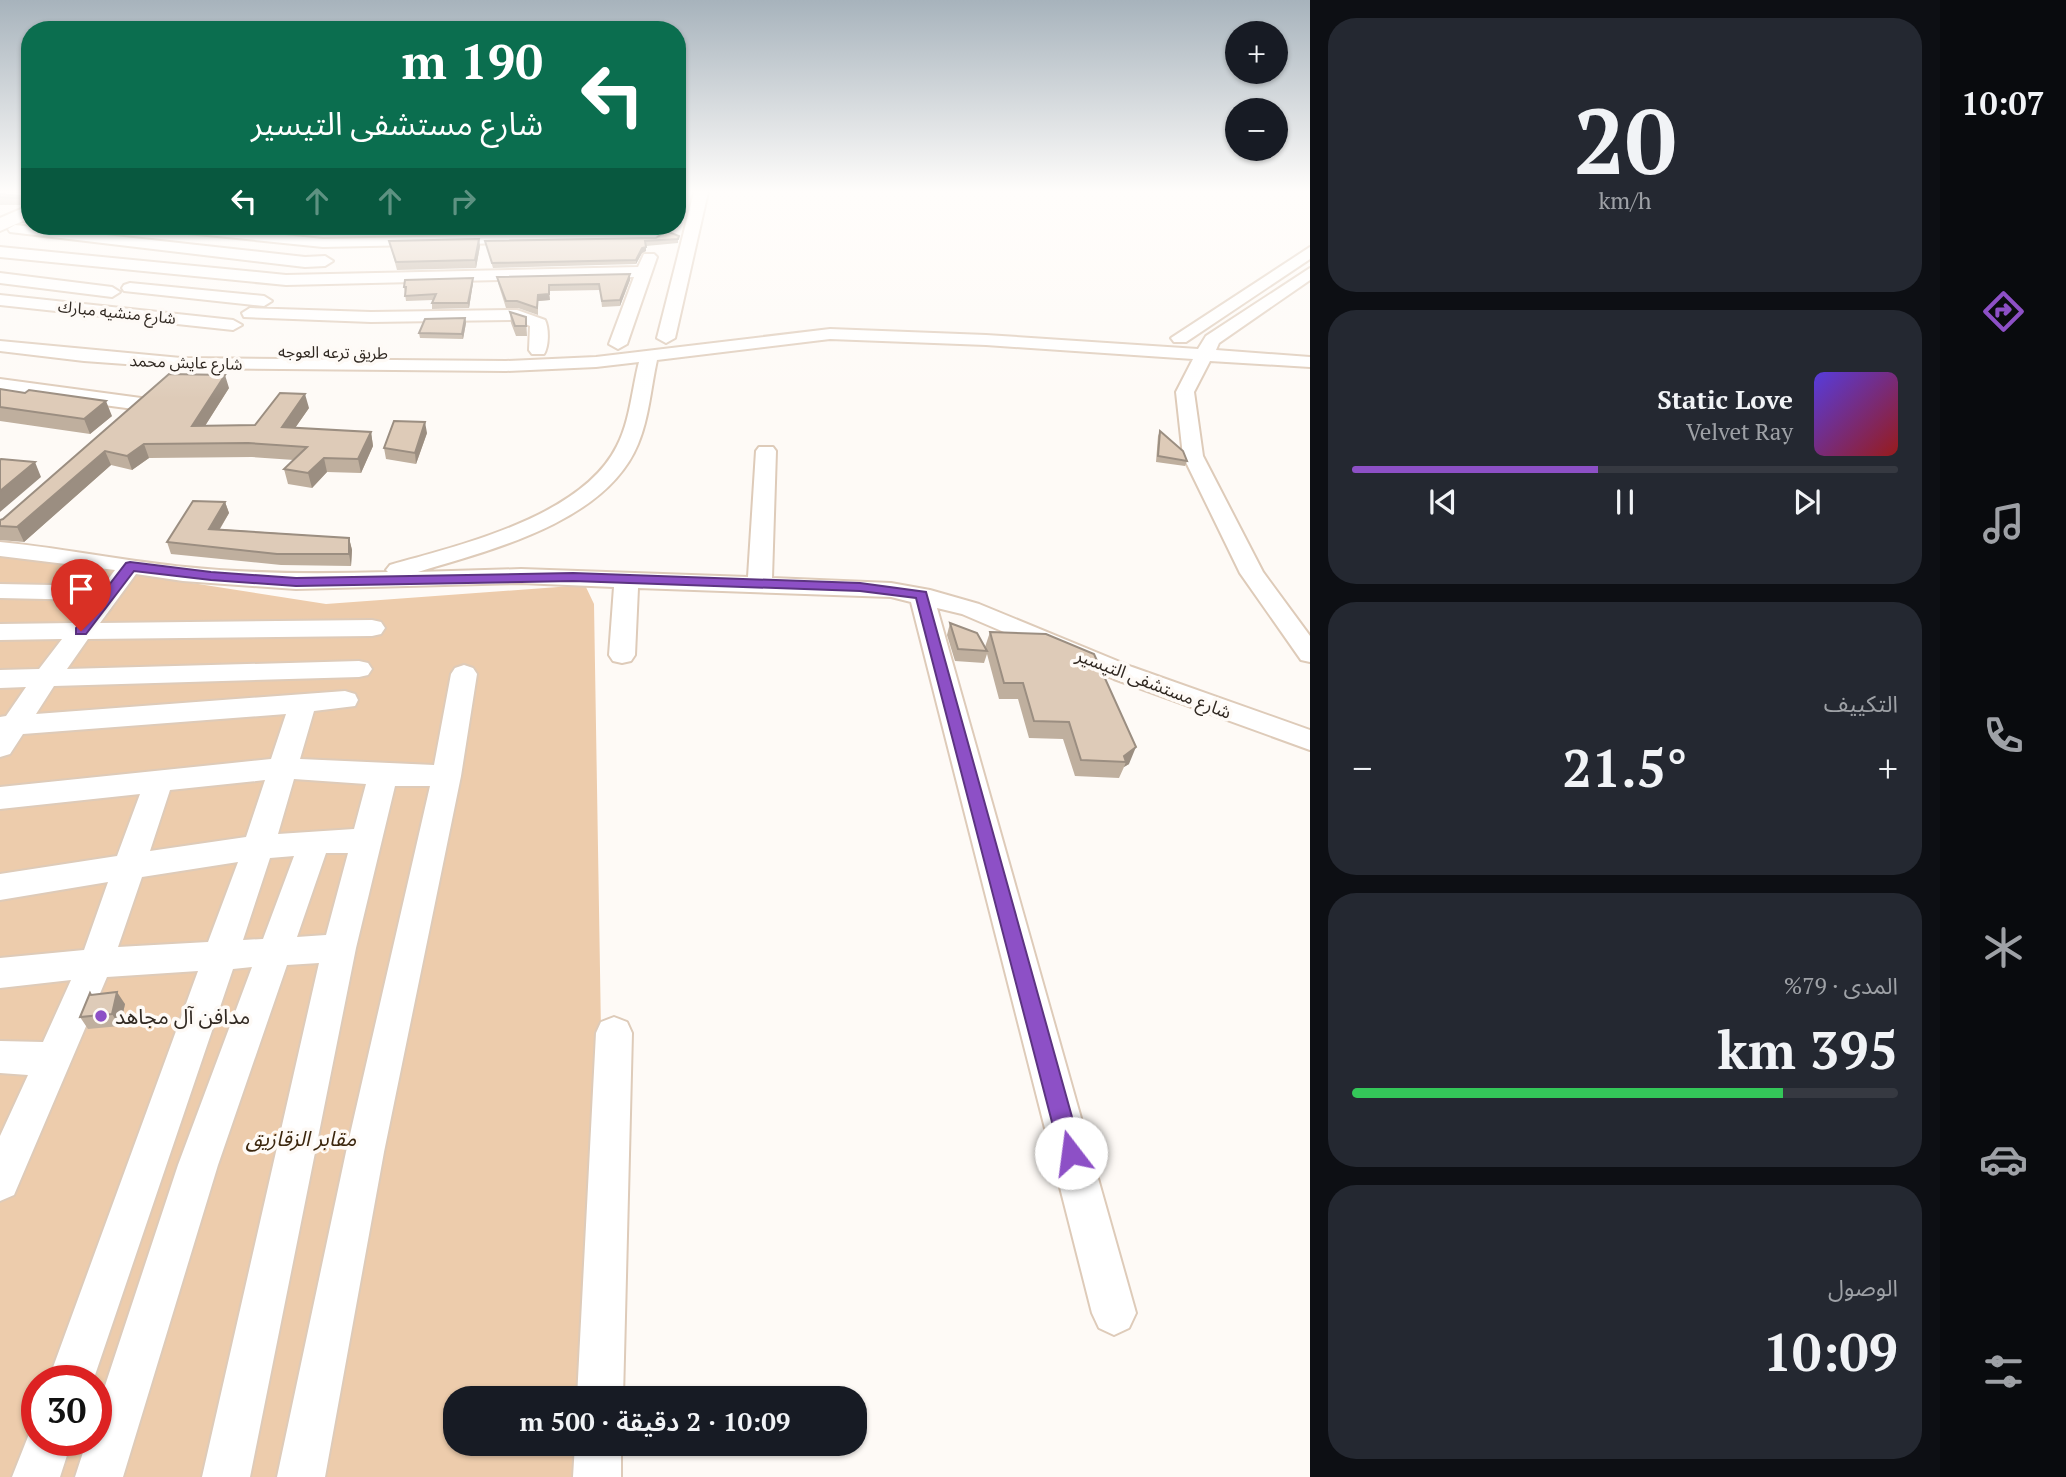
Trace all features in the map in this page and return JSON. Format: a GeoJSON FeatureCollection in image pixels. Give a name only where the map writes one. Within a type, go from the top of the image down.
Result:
{"type":"FeatureCollection","features":[{"type":"Feature","properties":{"kind":"street"},"geometry":{"type":"LineString","coordinates":[[82,261],[286,280],[645,272]]}},
{"type":"Feature","properties":{"kind":"street"},"geometry":{"type":"LineString","coordinates":[[296,261],[339,261]]}},
{"type":"Feature","properties":{"kind":"street"},"geometry":{"type":"LineString","coordinates":[[495,275],[497,261]]}},
{"type":"Feature","properties":{"kind":"street"},"geometry":{"type":"LineString","coordinates":[[618,344],[645,272],[644,261]]}},
{"type":"Feature","properties":{"kind":"street"},"geometry":{"type":"LineString","coordinates":[[355,583],[461,551],[533,525],[567,507],[595,487],[615,467],[627,446],[660,349],[683,261]]}},
{"type":"Feature","properties":{"kind":"street"},"geometry":{"type":"LineString","coordinates":[[1180,338],[1297,261]]}},
{"type":"Feature","properties":{"kind":"street"},"geometry":{"type":"LineString","coordinates":[[204,342],[250,313],[305,262]]}},
{"type":"Feature","properties":{"kind":"street"},"geometry":{"type":"LineString","coordinates":[[1310,273],[1208,348],[1185,392],[1193,456],[1252,573],[1310,654]]}},
{"type":"Feature","properties":{"kind":"street"},"geometry":{"type":"LineString","coordinates":[[191,293],[216,274]]}},
{"type":"Feature","properties":{"kind":"street"},"geometry":{"type":"LineString","coordinates":[[0,278],[112,292]]}},
{"type":"Feature","properties":{"kind":"street"},"geometry":{"type":"LineString","coordinates":[[130,288],[267,298],[418,292]]}},
{"type":"Feature","properties":{"kind":"street","name":"شارع منشيه مبارك"},"geometry":{"type":"LineString","coordinates":[[0,300],[233,325]]}},
{"type":"Feature","properties":{"kind":"street"},"geometry":{"type":"LineString","coordinates":[[250,313],[371,317],[517,315],[539,324],[538,350]]}},
{"type":"Feature","properties":{"kind":"street"},"geometry":{"type":"LineString","coordinates":[[660,349],[824,322],[1180,338],[1208,348],[1310,362]]}},
{"type":"Feature","properties":{"kind":"street","name":"طريق ترعه العوجه"},"geometry":{"type":"LineString","coordinates":[[0,329],[128,344],[285,352],[538,350],[618,344],[660,349]]}},
{"type":"Feature","properties":{"kind":"street"},"geometry":{"type":"LineString","coordinates":[[660,349],[830,334],[1208,348],[1310,348]]}},
{"type":"Feature","properties":{"kind":"street","name":"شارع عايش محمد"},"geometry":{"type":"LineString","coordinates":[[0,346],[187,363],[506,366],[596,362],[660,349]]}},
{"type":"Feature","properties":{"kind":"street"},"geometry":{"type":"LineString","coordinates":[[8,374],[41,351]]}},
{"type":"Feature","properties":{"kind":"street"},"geometry":{"type":"LineString","coordinates":[[121,422],[187,363]]}},
{"type":"Feature","properties":{"kind":"street"},"geometry":{"type":"LineString","coordinates":[[8,374],[141,404]]}},
{"type":"Feature","properties":{"kind":"street"},"geometry":{"type":"LineString","coordinates":[[760,583],[766,451]]}},
{"type":"Feature","properties":{"kind":"street","name":"شارع مستشفى التيسير"},"geometry":{"type":"LineString","coordinates":[[0,549],[239,579],[355,583],[521,576],[860,587],[922,595],[970,609],[1123,673],[1310,740]]}},
{"type":"Feature","properties":{"kind":"street"},"geometry":{"type":"LineString","coordinates":[[4,729],[130,566]]}},
{"type":"Feature","properties":{"kind":"street"},"geometry":{"type":"LineString","coordinates":[[622,655],[626,579]]}},
{"type":"Feature","properties":{"kind":"street"},"geometry":{"type":"LineString","coordinates":[[0,591],[110,593]]}},
{"type":"Feature","properties":{"kind":"street"},"geometry":{"type":"LineString","coordinates":[[922,595],[1114,1313]]}},
{"type":"Feature","properties":{"kind":"street"},"geometry":{"type":"LineString","coordinates":[[0,632],[372,628]]}},
{"type":"Feature","properties":{"kind":"street"},"geometry":{"type":"LineString","coordinates":[[0,679],[359,669]]}},
{"type":"Feature","properties":{"kind":"street"},"geometry":{"type":"LineString","coordinates":[[302,1477],[365,1152],[447,776],[464,674]]}},
{"type":"Feature","properties":{"kind":"street"},"geometry":{"type":"LineString","coordinates":[[4,729],[345,700]]}},
{"type":"Feature","properties":{"kind":"street"},"geometry":{"type":"LineString","coordinates":[[77,1365],[259,846],[303,702]]}},
{"type":"Feature","properties":{"kind":"street"},"geometry":{"type":"LineString","coordinates":[[0,798],[282,768],[383,775],[447,776]]}},
{"type":"Feature","properties":{"kind":"street"},"geometry":{"type":"LineString","coordinates":[[226,1477],[339,948],[383,775]]}},
{"type":"Feature","properties":{"kind":"street"},"geometry":{"type":"LineString","coordinates":[[0,1181],[96,963],[158,783]]}},
{"type":"Feature","properties":{"kind":"street"},"geometry":{"type":"LineString","coordinates":[[0,887],[259,846],[368,840]]}},
{"type":"Feature","properties":{"kind":"street"},"geometry":{"type":"LineString","coordinates":[[99,1477],[198,1166],[315,841]]}},
{"type":"Feature","properties":{"kind":"street"},"geometry":{"type":"LineString","coordinates":[[0,973],[96,963],[339,948]]}},
{"type":"Feature","properties":{"kind":"street"},"geometry":{"type":"LineString","coordinates":[[600,1386],[614,1033]]}},
{"type":"Feature","properties":{"kind":"street"},"geometry":{"type":"LineString","coordinates":[[0,1057],[55,1059]]}},
{"type":"Feature","properties":{"kind":"street"},"geometry":{"type":"LineString","coordinates":[[36,1477],[43,1456]]}},
{"type":"Feature","properties":{"kind":"street"},"geometry":{"type":"LineString","coordinates":[[597,1477],[598,1456]]}},
{"type":"Feature","properties":{"kind":"green space","name":"مقابر الزقازيق"},"geometry":{"type":"Polygon","coordinates":[[[0,553],[326,604],[585,585],[594,604],[607,1386],[443,1386],[443,1456],[608,1456],[608,1477],[0,1477],[0,553]]]}},
{"type":"Feature","properties":{"kind":"building"},"geometry":{"type":"Polygon","coordinates":[[[491,261],[592,261],[492,263],[491,261]]]}},
{"type":"Feature","properties":{"kind":"building"},"geometry":{"type":"Polygon","coordinates":[[[630,274],[620,300],[602,301],[599,284],[549,285],[549,294],[538,295],[537,308],[517,301],[506,301],[497,277],[630,274]]]}},
{"type":"Feature","properties":{"kind":"building"},"geometry":{"type":"Polygon","coordinates":[[[473,278],[468,303],[432,303],[436,294],[405,296],[405,280],[473,278]]]}},
{"type":"Feature","properties":{"kind":"building"},"geometry":{"type":"Polygon","coordinates":[[[510,312],[526,317],[526,326],[515,326],[510,312]]]}},
{"type":"Feature","properties":{"kind":"building"},"geometry":{"type":"Polygon","coordinates":[[[465,318],[462,334],[419,333],[425,319],[465,318]]]}},
{"type":"Feature","properties":{"kind":"building"},"geometry":{"type":"Polygon","coordinates":[[[169,374],[225,375],[192,426],[255,425],[280,393],[305,394],[282,427],[371,432],[358,459],[324,458],[308,473],[284,469],[307,447],[248,443],[144,444],[127,456],[105,451],[17,527],[0,526],[0,520],[169,374]]]}},
{"type":"Feature","properties":{"kind":"building"},"geometry":{"type":"Polygon","coordinates":[[[0,389],[25,393],[29,390],[106,401],[84,419],[0,407],[0,389]]]}},
{"type":"Feature","properties":{"kind":"building"},"geometry":{"type":"Polygon","coordinates":[[[394,421],[425,422],[415,453],[384,448],[394,421]]]}},
{"type":"Feature","properties":{"kind":"building"},"geometry":{"type":"Polygon","coordinates":[[[1160,431],[1183,451],[1187,461],[1158,456],[1160,431]]]}},
{"type":"Feature","properties":{"kind":"building"},"geometry":{"type":"Polygon","coordinates":[[[1,459],[35,462],[0,491],[1,459]]]}},
{"type":"Feature","properties":{"kind":"building"},"geometry":{"type":"Polygon","coordinates":[[[193,501],[225,502],[209,529],[349,538],[349,554],[277,554],[167,542],[193,501]]]}},
{"type":"Feature","properties":{"kind":"building"},"geometry":{"type":"Polygon","coordinates":[[[950,623],[977,633],[987,651],[958,649],[950,623]]]}},
{"type":"Feature","properties":{"kind":"building"},"geometry":{"type":"Polygon","coordinates":[[[990,632],[1046,634],[1094,654],[1136,747],[1124,756],[1126,762],[1081,760],[1069,722],[1034,721],[1023,683],[1004,683],[990,632]]]}},
{"type":"Feature","properties":{"kind":"building"},"geometry":{"type":"Polygon","coordinates":[[[117,992],[112,1014],[80,1017],[90,993],[117,992]]]}},
{"type":"Feature","properties":{"kind":"place","name":"مدافن آل مجاهد"},"geometry":{"type":"Point","coordinates":[101,1016]}},
{"type":"Feature","properties":{"kind":"route"},"geometry":{"type":"LineString","coordinates":[[81,631],[130,566],[183,574],[296,582],[573,577],[860,587],[922,595],[1071,1153]]}}]}
